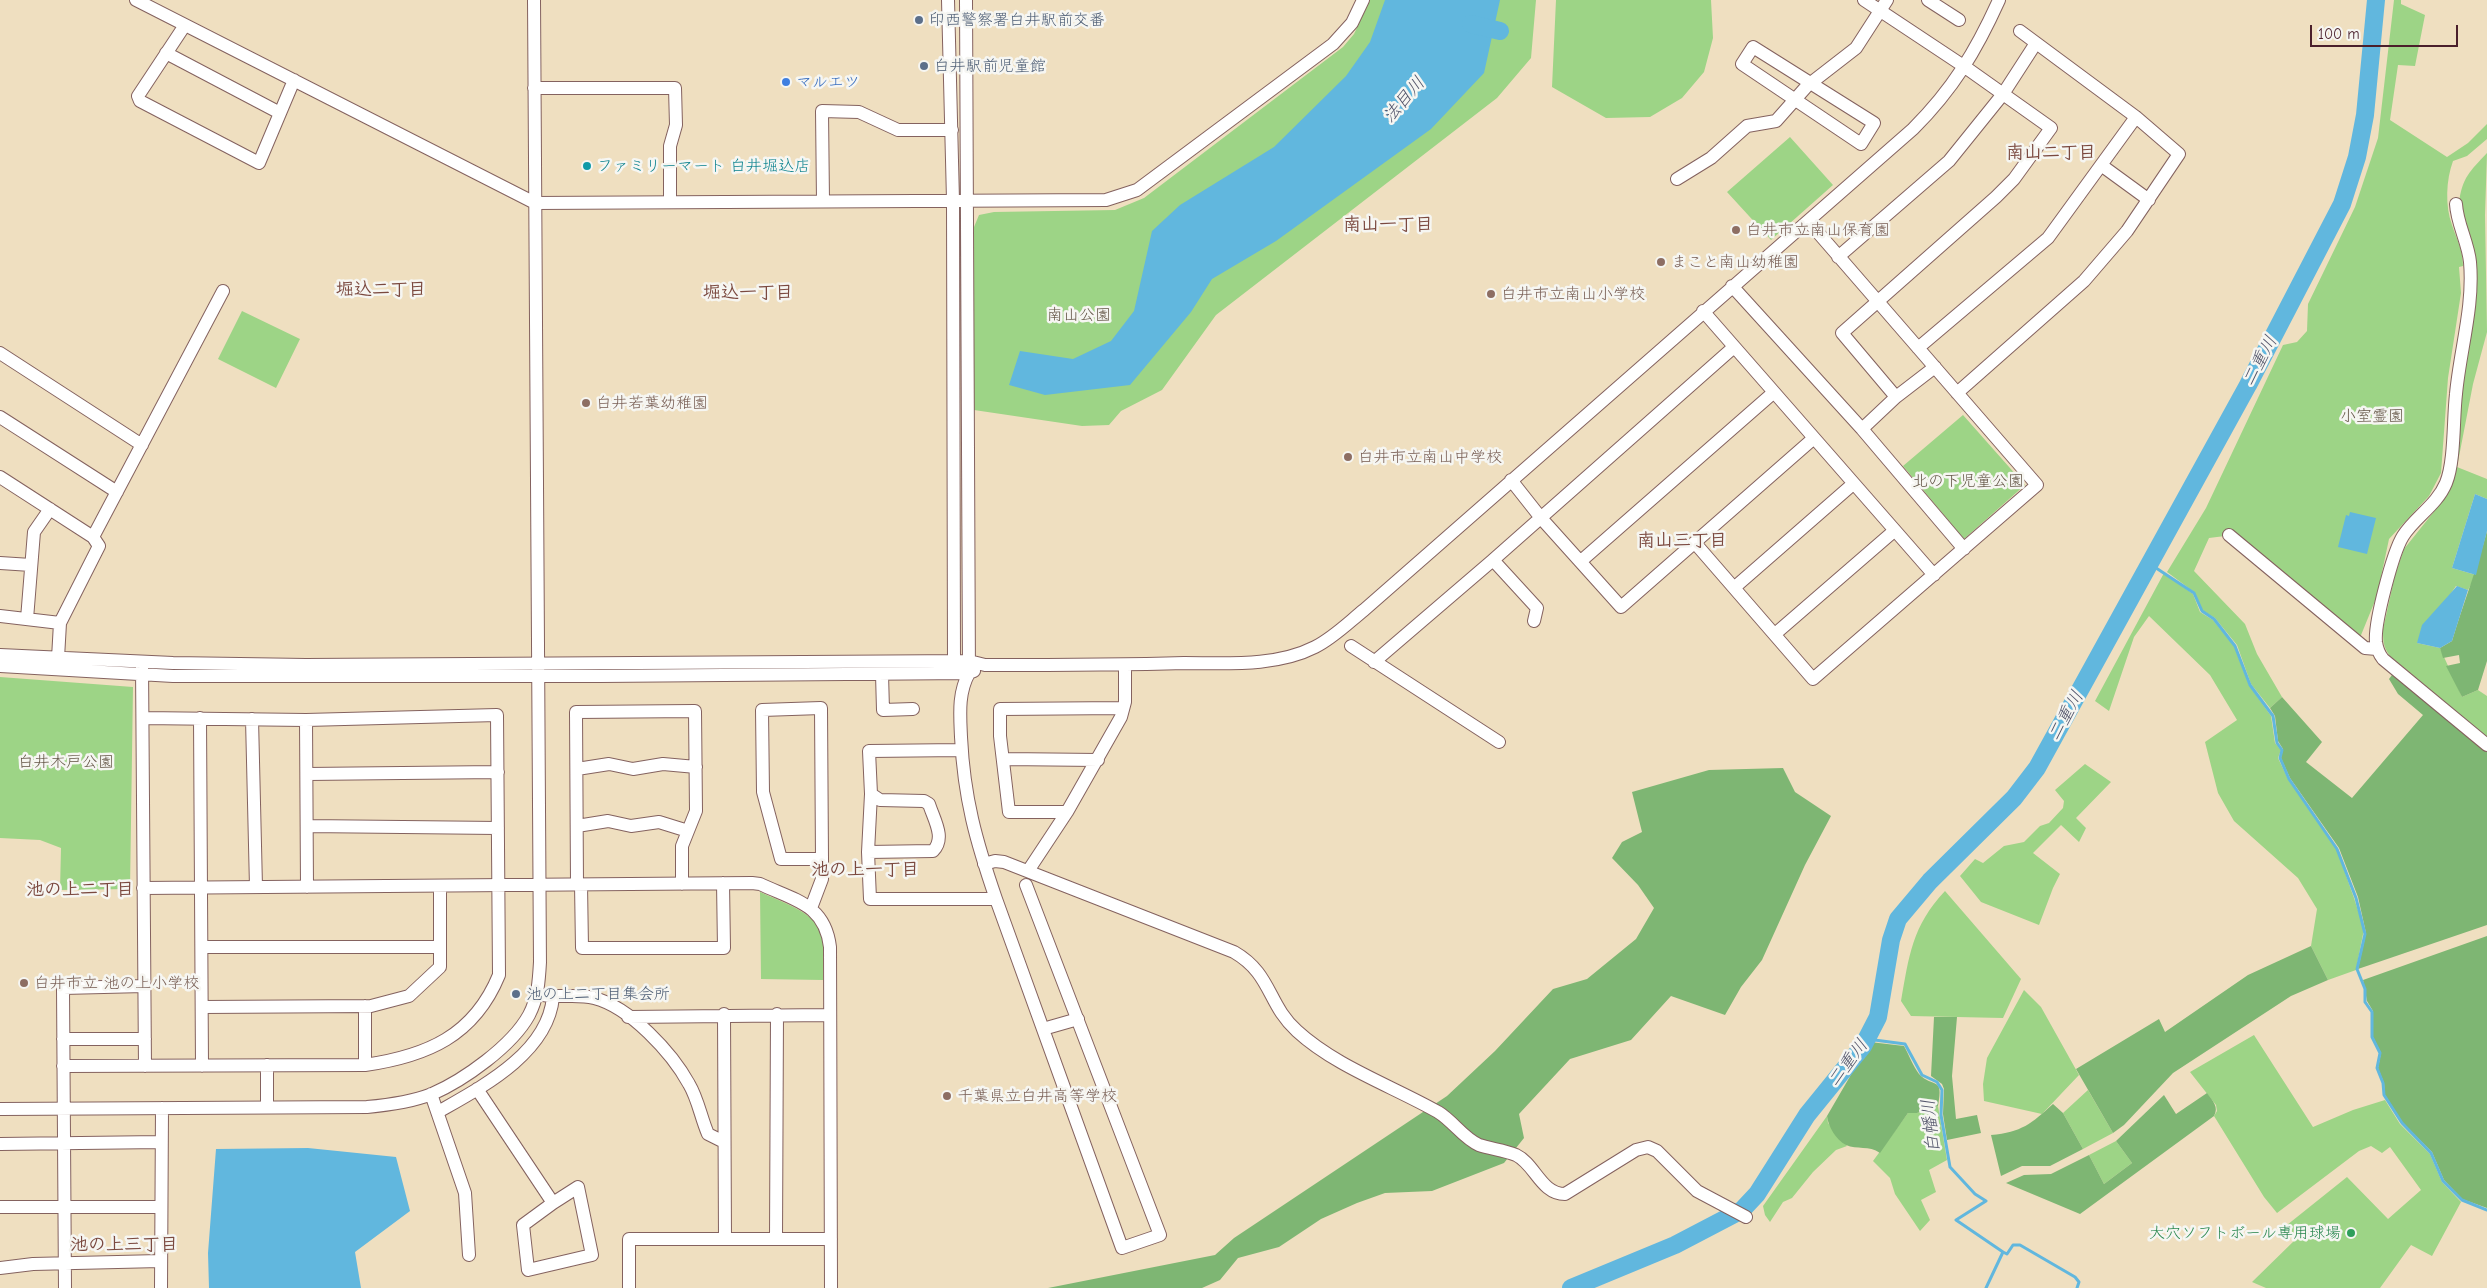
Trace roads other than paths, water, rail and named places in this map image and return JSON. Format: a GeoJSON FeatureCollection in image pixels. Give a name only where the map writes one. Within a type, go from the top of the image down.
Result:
{"type":"FeatureCollection","features":[{"type":"Feature","properties":{"kind":"street"},"geometry":{"type":"LineString","coordinates":[[136,0],[535,203],[1106,200],[1137,190],[1333,44],[1352,23],[1363,0]]}},
{"type":"Feature","properties":{"kind":"street"},"geometry":{"type":"LineString","coordinates":[[0,1109],[367,1107],[394,1104],[431,1094],[478,1068],[501,1049],[529,1016],[537,994],[540,962],[534,0]]}},
{"type":"Feature","properties":{"kind":"street"},"geometry":{"type":"LineString","coordinates":[[948,0],[953,200],[954,667],[961,688],[962,750],[966,796],[984,864],[996,899],[1122,1248],[1160,1235],[1026,885]]}},
{"type":"Feature","properties":{"kind":"street"},"geometry":{"type":"LineString","coordinates":[[961,688],[969,667],[966,0]]}},
{"type":"Feature","properties":{"kind":"street"},"geometry":{"type":"LineString","coordinates":[[1864,0],[1883,5],[1965,67],[2051,128],[2014,179],[1996,198],[1842,333],[1896,397]]}},
{"type":"Feature","properties":{"kind":"street"},"geometry":{"type":"LineString","coordinates":[[1928,0],[1959,20]]}},
{"type":"Feature","properties":{"kind":"street"},"geometry":{"type":"LineString","coordinates":[[539,670],[969,667],[1260,662],[1295,655],[1315,647],[1335,635],[1364,610],[1913,129],[1939,104],[1965,67],[1999,0]]}},
{"type":"Feature","properties":{"kind":"street"},"geometry":{"type":"LineString","coordinates":[[1677,179],[1711,158],[1747,126],[1776,121],[1794,98],[1856,48],[1883,5]]}},
{"type":"Feature","properties":{"kind":"street"},"geometry":{"type":"LineString","coordinates":[[185,25],[138,96],[140,102],[259,163],[294,80]]}},
{"type":"Feature","properties":{"kind":"street"},"geometry":{"type":"LineString","coordinates":[[1957,393],[2084,282],[2127,231],[2150,200],[2179,154],[2136,117],[2020,31]]}},
{"type":"Feature","properties":{"kind":"street"},"geometry":{"type":"LineString","coordinates":[[1838,257],[1949,161],[2003,94],[2036,43]]}},
{"type":"Feature","properties":{"kind":"street"},"geometry":{"type":"LineString","coordinates":[[1754,47],[1812,82],[1874,123],[1861,144],[1742,64],[1754,47]]}},
{"type":"Feature","properties":{"kind":"street"},"geometry":{"type":"LineString","coordinates":[[166,53],[280,113]]}},
{"type":"Feature","properties":{"kind":"street"},"geometry":{"type":"LineString","coordinates":[[534,88],[675,88],[676,125],[670,146],[670,202]]}},
{"type":"Feature","properties":{"kind":"street"},"geometry":{"type":"LineString","coordinates":[[822,201],[822,111],[859,112],[898,130],[952,130]]}},
{"type":"Feature","properties":{"kind":"street"},"geometry":{"type":"LineString","coordinates":[[1918,348],[2048,238],[2136,117]]}},
{"type":"Feature","properties":{"kind":"street"},"geometry":{"type":"LineString","coordinates":[[2101,165],[2150,200]]}},
{"type":"Feature","properties":{"kind":"street"},"geometry":{"type":"LineString","coordinates":[[2456,204],[2456,215],[2469,253],[2471,294],[2457,380],[2450,465],[2445,485],[2439,495],[2404,535],[2398,546],[2377,629],[2377,649],[2383,659],[2487,745]]}},
{"type":"Feature","properties":{"kind":"street"},"geometry":{"type":"LineString","coordinates":[[1695,543],[1813,679],[2037,485],[1808,221]]}},
{"type":"Feature","properties":{"kind":"street"},"geometry":{"type":"LineString","coordinates":[[1732,286],[1862,429],[1964,549]]}},
{"type":"Feature","properties":{"kind":"street"},"geometry":{"type":"LineString","coordinates":[[93,537],[223,291]]}},
{"type":"Feature","properties":{"kind":"street"},"geometry":{"type":"LineString","coordinates":[[1703,311],[1934,575]]}},
{"type":"Feature","properties":{"kind":"street"},"geometry":{"type":"LineString","coordinates":[[1374,662],[1541,518],[1734,347]]}},
{"type":"Feature","properties":{"kind":"street"},"geometry":{"type":"LineString","coordinates":[[0,353],[142,445]]}},
{"type":"Feature","properties":{"kind":"street"},"geometry":{"type":"LineString","coordinates":[[1862,429],[1896,397],[1935,368]]}},
{"type":"Feature","properties":{"kind":"street"},"geometry":{"type":"LineString","coordinates":[[1581,561],[1774,393]]}},
{"type":"Feature","properties":{"kind":"street"},"geometry":{"type":"LineString","coordinates":[[0,417],[116,492]]}},
{"type":"Feature","properties":{"kind":"street"},"geometry":{"type":"LineString","coordinates":[[1511,480],[1541,518],[1621,607],[1814,438]]}},
{"type":"Feature","properties":{"kind":"street"},"geometry":{"type":"LineString","coordinates":[[0,479],[93,537],[99,546],[60,623],[58,658]]}},
{"type":"Feature","properties":{"kind":"street"},"geometry":{"type":"LineString","coordinates":[[1735,588],[1853,484]]}},
{"type":"Feature","properties":{"kind":"street"},"geometry":{"type":"LineString","coordinates":[[27,619],[34,532],[50,509]]}},
{"type":"Feature","properties":{"kind":"street"},"geometry":{"type":"LineString","coordinates":[[1774,634],[1894,531]]}},
{"type":"Feature","properties":{"kind":"street"},"geometry":{"type":"LineString","coordinates":[[2229,535],[2359,643],[2366,648],[2377,649]]}},
{"type":"Feature","properties":{"kind":"street"},"geometry":{"type":"LineString","coordinates":[[1493,560],[1537,608],[1534,621]]}},
{"type":"Feature","properties":{"kind":"street"},"geometry":{"type":"LineString","coordinates":[[0,563],[32,565]]}},
{"type":"Feature","properties":{"kind":"street"},"geometry":{"type":"LineString","coordinates":[[0,616],[60,623]]}},
{"type":"Feature","properties":{"kind":"street"},"geometry":{"type":"LineString","coordinates":[[1351,646],[1499,742]]}},
{"type":"Feature","properties":{"kind":"street"},"geometry":{"type":"LineString","coordinates":[[0,655],[58,658],[142,668]]}},
{"type":"Feature","properties":{"kind":"street"},"geometry":{"type":"LineString","coordinates":[[1028,871],[1068,812],[1121,717],[1125,665]]}},
{"type":"Feature","properties":{"kind":"street"},"geometry":{"type":"LineString","coordinates":[[0,666],[882,674],[954,667]]}},
{"type":"Feature","properties":{"kind":"street"},"geometry":{"type":"LineString","coordinates":[[142,668],[145,1066]]}},
{"type":"Feature","properties":{"kind":"street"},"geometry":{"type":"LineString","coordinates":[[882,674],[883,710],[913,709]]}},
{"type":"Feature","properties":{"kind":"street"},"geometry":{"type":"LineString","coordinates":[[811,908],[822,879],[822,859],[822,708],[762,710],[763,792],[781,859],[822,859]]}},
{"type":"Feature","properties":{"kind":"street"},"geometry":{"type":"LineString","coordinates":[[1068,812],[1009,812],[1000,736],[1000,709],[1123,708]]}},
{"type":"Feature","properties":{"kind":"street"},"geometry":{"type":"LineString","coordinates":[[682,884],[682,846],[696,811],[695,711],[576,712],[577,826],[582,948],[724,948],[724,883]]}},
{"type":"Feature","properties":{"kind":"street"},"geometry":{"type":"LineString","coordinates":[[63,1066],[365,1065],[392,1061],[423,1052],[445,1042],[476,1014],[490,997],[499,975],[497,715],[306,720],[142,718]]}},
{"type":"Feature","properties":{"kind":"street"},"geometry":{"type":"LineString","coordinates":[[200,718],[202,1066]]}},
{"type":"Feature","properties":{"kind":"street"},"geometry":{"type":"LineString","coordinates":[[252,719],[256,887]]}},
{"type":"Feature","properties":{"kind":"street"},"geometry":{"type":"LineString","coordinates":[[306,720],[307,887]]}},
{"type":"Feature","properties":{"kind":"street"},"geometry":{"type":"LineString","coordinates":[[962,750],[869,751],[871,794],[868,852],[870,899],[996,899]]}},
{"type":"Feature","properties":{"kind":"street"},"geometry":{"type":"LineString","coordinates":[[1004,760],[1098,760]]}},
{"type":"Feature","properties":{"kind":"street"},"geometry":{"type":"LineString","coordinates":[[577,769],[609,764],[633,769],[663,764],[696,767]]}},
{"type":"Feature","properties":{"kind":"street"},"geometry":{"type":"LineString","coordinates":[[307,774],[498,772]]}},
{"type":"Feature","properties":{"kind":"street"},"geometry":{"type":"LineString","coordinates":[[868,852],[933,851],[939,845],[940,839],[929,804],[924,801],[880,800],[871,794]]}},
{"type":"Feature","properties":{"kind":"street"},"geometry":{"type":"LineString","coordinates":[[577,826],[608,821],[631,826],[659,822],[688,831]]}},
{"type":"Feature","properties":{"kind":"street"},"geometry":{"type":"LineString","coordinates":[[307,826],[498,828]]}},
{"type":"Feature","properties":{"kind":"street"},"geometry":{"type":"LineString","coordinates":[[984,864],[995,861],[1028,871],[1234,952],[1248,960],[1258,970],[1277,1007],[1288,1022],[1306,1039],[1356,1069],[1439,1113],[1480,1145],[1518,1156],[1550,1190],[1558,1194],[1571,1191],[1636,1150],[1648,1147],[1657,1150],[1697,1191],[1746,1216]]}},
{"type":"Feature","properties":{"kind":"street"},"geometry":{"type":"LineString","coordinates":[[143,888],[760,884],[811,908],[822,918],[828,936],[831,1288]]}},
{"type":"Feature","properties":{"kind":"street"},"geometry":{"type":"LineString","coordinates":[[202,1007],[365,1006],[409,996],[440,967],[440,886]]}},
{"type":"Feature","properties":{"kind":"street"},"geometry":{"type":"LineString","coordinates":[[202,947],[440,947]]}},
{"type":"Feature","properties":{"kind":"street"},"geometry":{"type":"LineString","coordinates":[[65,1288],[63,988],[144,986]]}},
{"type":"Feature","properties":{"kind":"street"},"geometry":{"type":"LineString","coordinates":[[537,994],[553,997],[592,998],[604,1001],[628,1017],[657,1041],[674,1060],[690,1086],[708,1134],[724,1142]]}},
{"type":"Feature","properties":{"kind":"street"},"geometry":{"type":"LineString","coordinates":[[438,1112],[477,1089],[524,1052],[541,1033],[552,1007],[553,997]]}},
{"type":"Feature","properties":{"kind":"street"},"geometry":{"type":"LineString","coordinates":[[365,1006],[365,1065]]}},
{"type":"Feature","properties":{"kind":"street"},"geometry":{"type":"LineString","coordinates":[[628,1017],[724,1014],[828,1014]]}},
{"type":"Feature","properties":{"kind":"street"},"geometry":{"type":"LineString","coordinates":[[724,1014],[724,1239]]}},
{"type":"Feature","properties":{"kind":"street"},"geometry":{"type":"LineString","coordinates":[[776,1239],[777,1014]]}},
{"type":"Feature","properties":{"kind":"street"},"geometry":{"type":"LineString","coordinates":[[1043,1029],[1078,1019]]}},
{"type":"Feature","properties":{"kind":"street"},"geometry":{"type":"LineString","coordinates":[[63,1039],[145,1039]]}},
{"type":"Feature","properties":{"kind":"street"},"geometry":{"type":"LineString","coordinates":[[268,1065],[268,1107]]}},
{"type":"Feature","properties":{"kind":"street"},"geometry":{"type":"LineString","coordinates":[[477,1089],[553,1203]]}},
{"type":"Feature","properties":{"kind":"street"},"geometry":{"type":"LineString","coordinates":[[431,1094],[465,1193],[469,1255]]}},
{"type":"Feature","properties":{"kind":"street"},"geometry":{"type":"LineString","coordinates":[[161,1288],[162,1108]]}},
{"type":"Feature","properties":{"kind":"street"},"geometry":{"type":"LineString","coordinates":[[0,1144],[162,1142]]}},
{"type":"Feature","properties":{"kind":"street"},"geometry":{"type":"LineString","coordinates":[[578,1187],[592,1255],[528,1270],[523,1225],[553,1203],[578,1187]]}},
{"type":"Feature","properties":{"kind":"street"},"geometry":{"type":"LineString","coordinates":[[0,1207],[160,1207]]}},
{"type":"Feature","properties":{"kind":"street"},"geometry":{"type":"LineString","coordinates":[[629,1288],[628,1239],[831,1239]]}},
{"type":"Feature","properties":{"kind":"street"},"geometry":{"type":"LineString","coordinates":[[0,1268],[65,1263],[160,1261]]}},
{"type":"Feature","properties":{"kind":"water"},"geometry":{"type":"Polygon","coordinates":[[[1385,0],[1500,0],[1484,73],[1431,129],[1276,241],[1212,279],[1191,312],[1130,385],[1045,395],[1009,385],[1020,351],[1073,359],[1111,341],[1134,311],[1152,231],[1180,205],[1274,147],[1346,76],[1370,42],[1385,0]]]}},
{"type":"Feature","properties":{"kind":"water"},"geometry":{"type":"Polygon","coordinates":[[[2475,494],[2487,499],[2487,531],[2476,575],[2452,568],[2475,494]]]}},
{"type":"Feature","properties":{"kind":"water"},"geometry":{"type":"Polygon","coordinates":[[[2350,512],[2376,518],[2367,554],[2338,547],[2346,515],[2349,516],[2350,512]]]}},
{"type":"Feature","properties":{"kind":"water"},"geometry":{"type":"Polygon","coordinates":[[[2457,586],[2468,590],[2452,641],[2440,648],[2417,643],[2422,625],[2457,586]]]}},
{"type":"Feature","properties":{"kind":"water"},"geometry":{"type":"Polygon","coordinates":[[[308,1148],[396,1157],[410,1211],[355,1252],[361,1288],[209,1288],[208,1253],[216,1149],[308,1148]]]}},
{"type":"Feature","properties":{"kind":"waterway","name":"二重川"},"geometry":{"type":"LineString","coordinates":[[1571,1288],[1675,1245],[1742,1210],[1757,1194],[1807,1115],[1863,1046],[1878,1017],[1891,940],[1898,919],[1930,881],[2014,798],[2037,768],[2248,385],[2342,204],[2357,157],[2365,115],[2376,0]]}},
{"type":"Feature","properties":{"kind":"waterway","name":"法目川"},"geometry":{"type":"LineString","coordinates":[[1471,24],[1500,31]]}},
{"type":"Feature","properties":{"kind":"waterway"},"geometry":{"type":"LineString","coordinates":[[2150,564],[2194,593],[2202,611],[2214,619],[2235,646],[2250,685],[2273,716],[2277,743],[2282,750],[2280,758],[2289,779],[2337,849],[2356,898],[2365,934],[2357,969],[2365,989],[2365,1002],[2372,1012],[2372,1037],[2380,1053],[2377,1068],[2383,1083],[2384,1095],[2402,1123],[2431,1153],[2443,1181],[2462,1200],[2487,1210]]}},
{"type":"Feature","properties":{"kind":"waterway","name":"白幡川"},"geometry":{"type":"LineString","coordinates":[[1867,1039],[1905,1044],[1922,1075],[1937,1082],[1942,1090],[1941,1115],[1950,1167],[1975,1194],[1986,1201],[1956,1220],[2003,1252],[1986,1288]]}},
{"type":"Feature","properties":{"kind":"waterway"},"geometry":{"type":"LineString","coordinates":[[2003,1252],[2007,1254],[2013,1245],[2020,1245],[2075,1277],[2079,1282],[2077,1288]]}},
{"type":"Feature","properties":{"kind":"place","name":"印西警察署白井駅前交番"},"geometry":{"type":"Point","coordinates":[919,20]}},
{"type":"Feature","properties":{"kind":"place","name":"白井駅前児童館"},"geometry":{"type":"Point","coordinates":[924,66]}},
{"type":"Feature","properties":{"kind":"place","name":"マルエツ"},"geometry":{"type":"Point","coordinates":[786,82]}},
{"type":"Feature","properties":{"kind":"place","name":"ファミリーマート 白井堀込店"},"geometry":{"type":"Point","coordinates":[587,166]}},
{"type":"Feature","properties":{"kind":"place","name":"白井市立南山保育園"},"geometry":{"type":"Point","coordinates":[1736,230]}},
{"type":"Feature","properties":{"kind":"place","name":"まこと南山幼稚園"},"geometry":{"type":"Point","coordinates":[1661,262]}},
{"type":"Feature","properties":{"kind":"place","name":"白井市立南山小学校"},"geometry":{"type":"Point","coordinates":[1491,294]}},
{"type":"Feature","properties":{"kind":"place","name":"白井若葉幼稚園"},"geometry":{"type":"Point","coordinates":[586,403]}},
{"type":"Feature","properties":{"kind":"place","name":"白井市立南山中学校"},"geometry":{"type":"Point","coordinates":[1348,457]}},
{"type":"Feature","properties":{"kind":"place","name":"白井市立 池の上小学校"},"geometry":{"type":"Point","coordinates":[24,983]}},
{"type":"Feature","properties":{"kind":"place","name":"池の上二丁目集会所"},"geometry":{"type":"Point","coordinates":[516,994]}},
{"type":"Feature","properties":{"kind":"place","name":"千葉県立白井高等学校"},"geometry":{"type":"Point","coordinates":[947,1096]}},
{"type":"Feature","properties":{"kind":"place","name":"大穴ソフトボール専用球場"},"geometry":{"type":"Point","coordinates":[2351,1233]}},
{"type":"Feature","properties":{"kind":"district","name":"南山二丁目"},"geometry":{"type":"Point","coordinates":[2051,153]}},
{"type":"Feature","properties":{"kind":"district","name":"南山一丁目"},"geometry":{"type":"Point","coordinates":[1388,225]}},
{"type":"Feature","properties":{"kind":"district","name":"堀込二丁目"},"geometry":{"type":"Point","coordinates":[381,290]}},
{"type":"Feature","properties":{"kind":"district","name":"堀込一丁目"},"geometry":{"type":"Point","coordinates":[748,293]}},
{"type":"Feature","properties":{"kind":"district","name":"南山三丁目"},"geometry":{"type":"Point","coordinates":[1682,541]}},
{"type":"Feature","properties":{"kind":"district","name":"池の上一丁目"},"geometry":{"type":"Point","coordinates":[865,870]}},
{"type":"Feature","properties":{"kind":"district","name":"池の上二丁目"},"geometry":{"type":"Point","coordinates":[80,890]}},
{"type":"Feature","properties":{"kind":"district","name":"池の上三丁目"},"geometry":{"type":"Point","coordinates":[124,1245]}},
{"type":"Feature","properties":{"kind":"park label","name":"南山公園"},"geometry":{"type":"Point","coordinates":[1079,315]}},
{"type":"Feature","properties":{"kind":"park label","name":"小室霊園"},"geometry":{"type":"Point","coordinates":[2372,416]}},
{"type":"Feature","properties":{"kind":"park label","name":"北の下児童公園"},"geometry":{"type":"Point","coordinates":[1968,481]}},
{"type":"Feature","properties":{"kind":"park label","name":"白井木戸公園"},"geometry":{"type":"Point","coordinates":[66,762]}}]}
